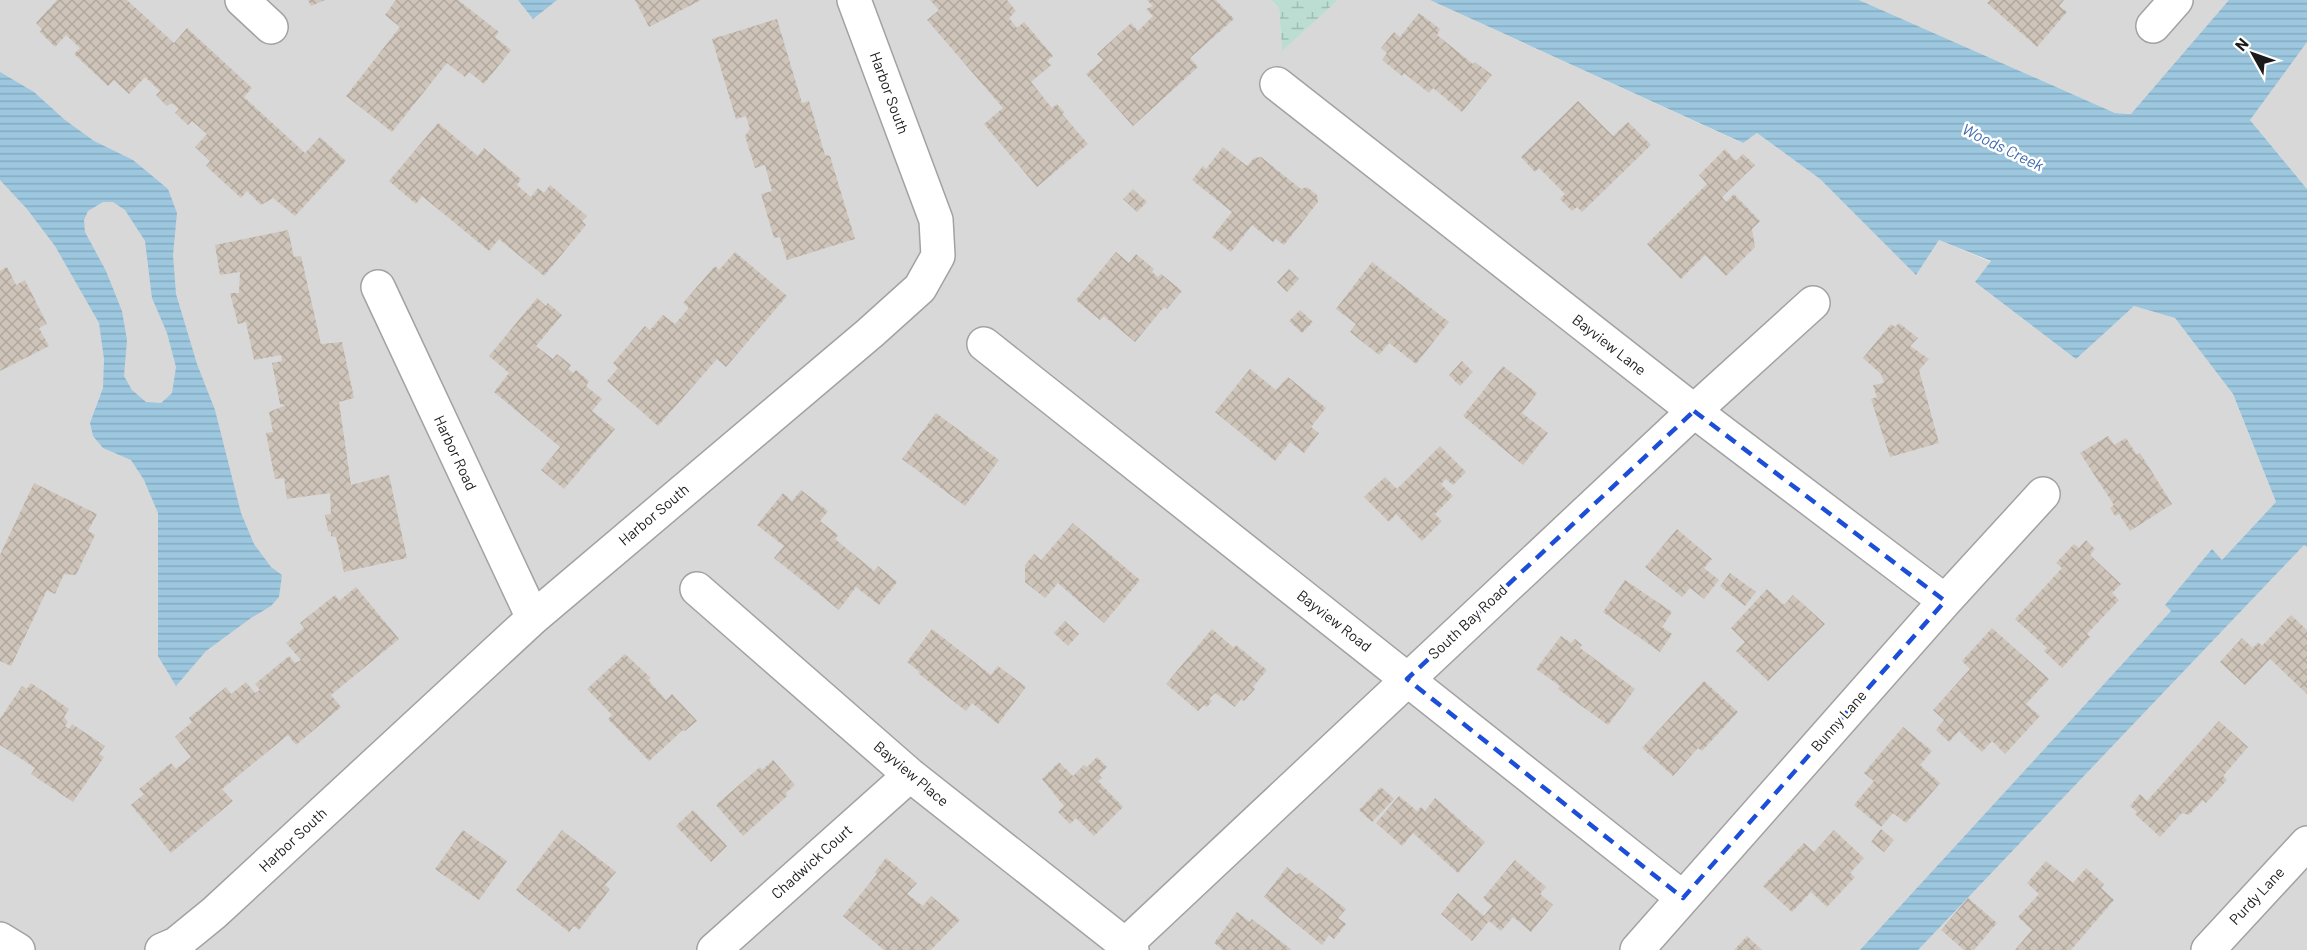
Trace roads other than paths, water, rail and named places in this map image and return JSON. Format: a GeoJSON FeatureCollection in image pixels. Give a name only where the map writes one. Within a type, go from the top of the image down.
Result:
{"type":"FeatureCollection","features":[{"type":"Feature","properties":{"kind":"street"},"geometry":{"type":"LineString","coordinates":[[242,0],[271,27]]}},
{"type":"Feature","properties":{"kind":"street","name":"Harbor South"},"geometry":{"type":"LineString","coordinates":[[162,950],[176,944],[214,913],[533,618],[920,288],[939,256],[936,220],[854,0]]}},
{"type":"Feature","properties":{"kind":"street"},"geometry":{"type":"LineString","coordinates":[[2153,27],[2176,0]]}},
{"type":"Feature","properties":{"kind":"street","name":"Bayview Lane"},"geometry":{"type":"LineString","coordinates":[[1277,84],[1694,411],[1945,601]]}},
{"type":"Feature","properties":{"kind":"street","name":"Harbor Road"},"geometry":{"type":"LineString","coordinates":[[378,287],[533,618]]}},
{"type":"Feature","properties":{"kind":"street","name":"South Bay Road"},"geometry":{"type":"LineString","coordinates":[[1128,947],[1407,679],[1694,411],[1814,303]]}},
{"type":"Feature","properties":{"kind":"street","name":"Bayview Road"},"geometry":{"type":"LineString","coordinates":[[984,344],[1683,898]]}},
{"type":"Feature","properties":{"kind":"street","name":"Bunny Lane"},"geometry":{"type":"LineString","coordinates":[[1637,950],[1945,601],[2043,494]]}},
{"type":"Feature","properties":{"kind":"street","name":"Bayview Place"},"geometry":{"type":"LineString","coordinates":[[697,589],[910,775],[1128,947]]}},
{"type":"Feature","properties":{"kind":"street","name":"Chadwick Court"},"geometry":{"type":"LineString","coordinates":[[714,950],[910,775]]}},
{"type":"Feature","properties":{"kind":"street","name":"Purdy Lane"},"geometry":{"type":"LineString","coordinates":[[2208,950],[2307,843]]}},
{"type":"Feature","properties":{"kind":"street"},"geometry":{"type":"LineString","coordinates":[[0,939],[18,950]]}},
{"type":"Feature","properties":{"kind":"water"},"geometry":{"type":"Polygon","coordinates":[[[518,0],[557,0],[533,19],[518,0]]]}},
{"type":"Feature","properties":{"kind":"water","name":"Woods Creek"},"geometry":{"type":"Polygon","coordinates":[[[1430,0],[1859,0],[2115,113],[2131,114],[2229,0],[2307,0],[2307,42],[2250,120],[2307,189],[2307,547],[2304,545],[1918,950],[1860,950],[2171,611],[2165,605],[2212,549],[2222,560],[2276,502],[2233,394],[2175,318],[2134,306],[2076,359],[1975,282],[1991,261],[1939,240],[1916,275],[1820,179],[1757,133],[1743,143],[1430,0]]]}},
{"type":"Feature","properties":{"kind":"water"},"geometry":{"type":"Polygon","coordinates":[[[0,72],[34,92],[65,120],[94,141],[133,160],[168,189],[177,213],[173,255],[176,294],[197,364],[215,410],[241,513],[254,544],[271,567],[282,575],[279,597],[271,606],[206,651],[176,686],[158,656],[158,513],[144,480],[131,460],[103,448],[93,436],[90,423],[103,388],[104,359],[99,323],[55,246],[27,209],[0,180],[0,72]],[[103,202],[88,211],[84,220],[85,232],[106,271],[122,311],[127,340],[124,376],[132,390],[146,402],[161,403],[172,393],[176,367],[167,333],[152,298],[145,241],[125,210],[113,202],[103,202]]]}}]}
